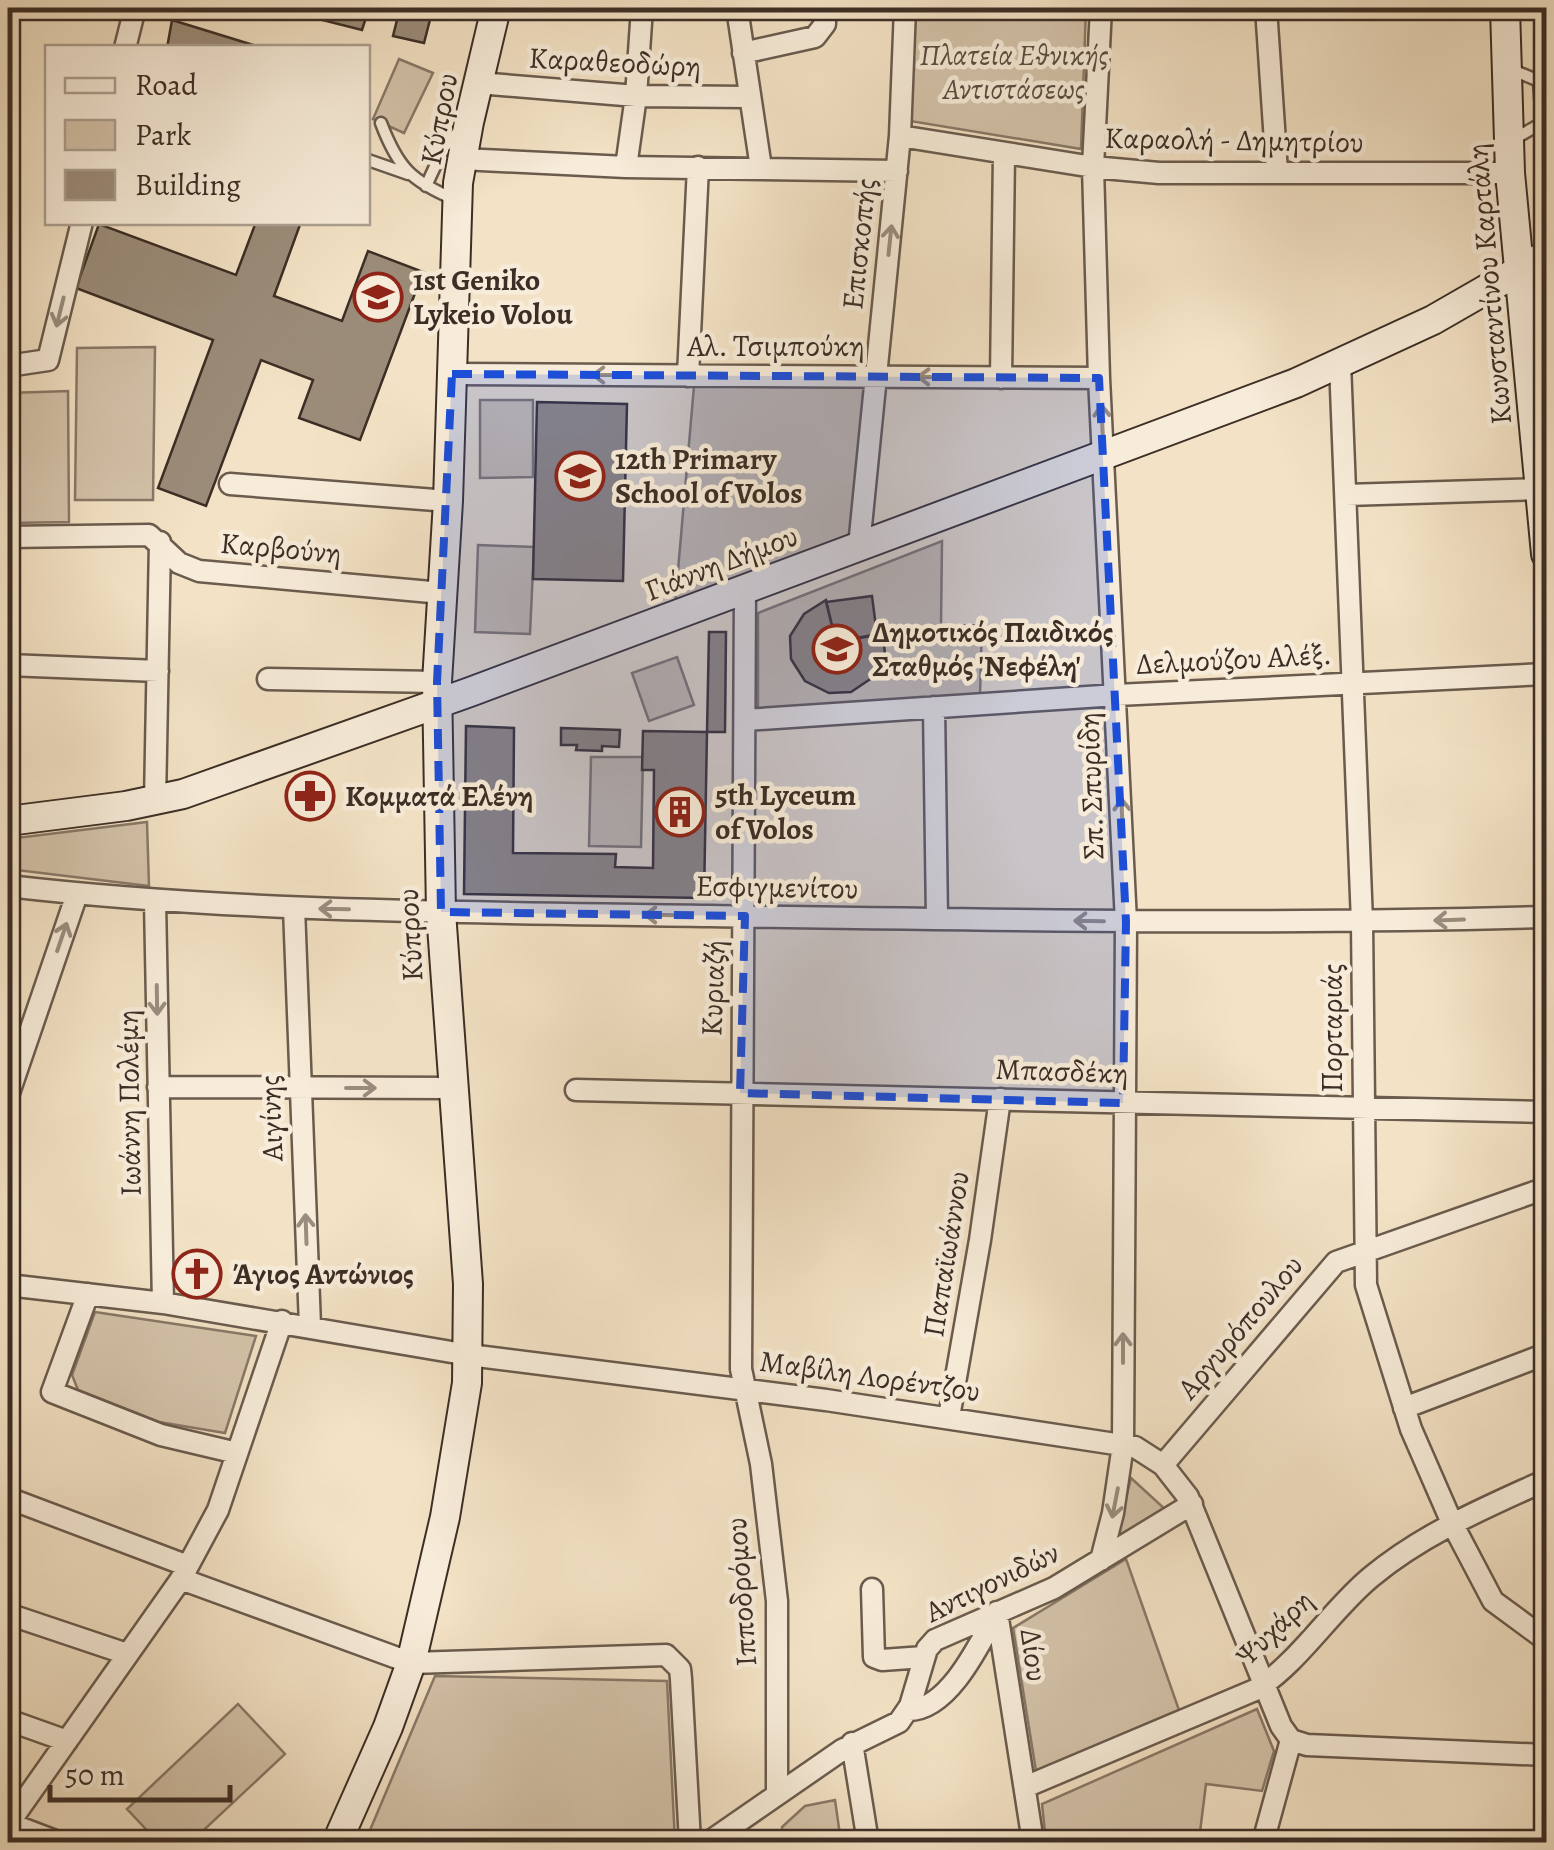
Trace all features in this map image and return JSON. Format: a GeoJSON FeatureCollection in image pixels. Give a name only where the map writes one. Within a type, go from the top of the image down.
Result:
{"type":"FeatureCollection","features":[{"type":"Feature","properties":{"kind":"street"},"geometry":{"type":"LineString","coordinates":[[127,45],[135,8]]}},
{"type":"Feature","properties":{"kind":"street","name":"Κύπρου"},"geometry":{"type":"LineString","coordinates":[[337,1842],[381,1744],[411,1662],[453,1476],[469,1355],[468,1284],[441,912],[437,693],[448,501],[457,200],[461,159],[496,8]]}},
{"type":"Feature","properties":{"kind":"street"},"geometry":{"type":"LineString","coordinates":[[626,167],[642,8]]}},
{"type":"Feature","properties":{"kind":"street"},"geometry":{"type":"LineString","coordinates":[[737,8],[761,168]]}},
{"type":"Feature","properties":{"kind":"street"},"geometry":{"type":"LineString","coordinates":[[743,53],[816,37],[825,24],[825,8]]}},
{"type":"Feature","properties":{"kind":"street","name":"Επισκοπής"},"geometry":{"type":"LineString","coordinates":[[859,546],[900,136],[905,8]]}},
{"type":"Feature","properties":{"kind":"street","name":"Σπ. Σπυρίδη"},"geometry":{"type":"LineString","coordinates":[[1101,8],[1093,168],[1099,378],[1126,922],[1123,1446],[1113,1514],[1101,1560]]}},
{"type":"Feature","properties":{"kind":"street"},"geometry":{"type":"LineString","coordinates":[[1266,8],[1277,172]]}},
{"type":"Feature","properties":{"kind":"street","name":"Κωνσταντίνου Καρτάλη"},"geometry":{"type":"LineString","coordinates":[[1507,8],[1510,173],[1546,554]]}},
{"type":"Feature","properties":{"kind":"street","name":"Καραθεοδώρη"},"geometry":{"type":"LineString","coordinates":[[478,83],[636,96],[750,97]]}},
{"type":"Feature","properties":{"kind":"street","name":"Καραολή - Δημητρίου"},"geometry":{"type":"LineString","coordinates":[[900,136],[1093,168],[1196,174],[1510,173]]}},
{"type":"Feature","properties":{"kind":"street"},"geometry":{"type":"LineString","coordinates":[[1001,378],[1004,154]]}},
{"type":"Feature","properties":{"kind":"street"},"geometry":{"type":"LineString","coordinates":[[461,159],[626,167],[897,171]]}},
{"type":"Feature","properties":{"kind":"street"},"geometry":{"type":"LineString","coordinates":[[688,376],[698,167]]}},
{"type":"Feature","properties":{"kind":"street"},"geometry":{"type":"LineString","coordinates":[[8,366],[48,360],[81,225]]}},
{"type":"Feature","properties":{"kind":"street","name":"Γιάννη Δήμου"},"geometry":{"type":"LineString","coordinates":[[8,821],[155,801],[437,693],[745,589],[1340,364],[1433,320],[1546,255]]}},
{"type":"Feature","properties":{"kind":"street","name":"Πορταριάς"},"geometry":{"type":"LineString","coordinates":[[1340,364],[1362,922],[1364,1251],[1368,1298],[1404,1408],[1452,1523],[1493,1601],[1546,1640]]}},
{"type":"Feature","properties":{"kind":"street","name":"Αλ. Τσιμπούκη"},"geometry":{"type":"LineString","coordinates":[[452,374],[1099,378]]}},
{"type":"Feature","properties":{"kind":"street"},"geometry":{"type":"LineString","coordinates":[[230,484],[448,501]]}},
{"type":"Feature","properties":{"kind":"street"},"geometry":{"type":"LineString","coordinates":[[1346,495],[1540,488]]}},
{"type":"Feature","properties":{"kind":"street","name":"Καρβούνη"},"geometry":{"type":"LineString","coordinates":[[8,537],[150,535],[180,563],[207,572],[442,592]]}},
{"type":"Feature","properties":{"kind":"street"},"geometry":{"type":"LineString","coordinates":[[155,801],[160,542]]}},
{"type":"Feature","properties":{"kind":"street","name":"Κυριαζή"},"geometry":{"type":"LineString","coordinates":[[743,1388],[740,1092],[745,916],[745,589]]}},
{"type":"Feature","properties":{"kind":"street"},"geometry":{"type":"LineString","coordinates":[[8,665],[158,671]]}},
{"type":"Feature","properties":{"kind":"street","name":"Δελμούζου Αλέξ."},"geometry":{"type":"LineString","coordinates":[[745,720],[1117,695],[1546,674]]}},
{"type":"Feature","properties":{"kind":"street"},"geometry":{"type":"LineString","coordinates":[[268,679],[437,693]]}},
{"type":"Feature","properties":{"kind":"street"},"geometry":{"type":"LineString","coordinates":[[934,707],[937,919]]}},
{"type":"Feature","properties":{"kind":"street","name":"Εσφιγμενίτου"},"geometry":{"type":"LineString","coordinates":[[8,886],[155,902],[441,912],[1126,922],[1546,918]]}},
{"type":"Feature","properties":{"kind":"street"},"geometry":{"type":"LineString","coordinates":[[8,1096],[77,894]]}},
{"type":"Feature","properties":{"kind":"street","name":"Ιωάννη Πολέμη"},"geometry":{"type":"LineString","coordinates":[[155,902],[163,1303]]}},
{"type":"Feature","properties":{"kind":"street","name":"Αιγίνης"},"geometry":{"type":"LineString","coordinates":[[294,908],[310,1326]]}},
{"type":"Feature","properties":{"kind":"street"},"geometry":{"type":"LineString","coordinates":[[158,1087],[452,1088]]}},
{"type":"Feature","properties":{"kind":"street","name":"Μπασδέκη"},"geometry":{"type":"LineString","coordinates":[[576,1090],[1546,1112]]}},
{"type":"Feature","properties":{"kind":"street","name":"Παπαϊωάννου"},"geometry":{"type":"LineString","coordinates":[[949,1417],[1000,1100]]}},
{"type":"Feature","properties":{"kind":"street","name":"Αργυρόπουλου"},"geometry":{"type":"LineString","coordinates":[[1163,1465],[1329,1268],[1364,1251],[1546,1188]]}},
{"type":"Feature","properties":{"kind":"street","name":"Μαβίλη Λορέντζου"},"geometry":{"type":"LineString","coordinates":[[8,1285],[163,1303],[469,1355],[743,1388],[1135,1447],[1163,1465],[1192,1504],[1281,1726],[1291,1740]]}},
{"type":"Feature","properties":{"kind":"street"},"geometry":{"type":"LineString","coordinates":[[88,1294],[52,1392],[161,1434],[238,1453]]}},
{"type":"Feature","properties":{"kind":"street"},"geometry":{"type":"LineString","coordinates":[[58,1842],[8,1823],[128,1654],[212,1526],[282,1322]]}},
{"type":"Feature","properties":{"kind":"street"},"geometry":{"type":"LineString","coordinates":[[1404,1408],[1546,1354]]}},
{"type":"Feature","properties":{"kind":"street","name":"Ιπποδρόμου"},"geometry":{"type":"LineString","coordinates":[[743,1388],[761,1464],[776,1601],[777,1795]]}},
{"type":"Feature","properties":{"kind":"street","name":"Ψυχάρη"},"geometry":{"type":"LineString","coordinates":[[1026,1787],[1264,1684],[1372,1576],[1452,1523],[1546,1480]]}},
{"type":"Feature","properties":{"kind":"street"},"geometry":{"type":"LineString","coordinates":[[8,1498],[411,1662],[659,1654],[673,1659],[681,1678],[690,1842]]}},
{"type":"Feature","properties":{"kind":"street","name":"Αντιγονιδών"},"geometry":{"type":"LineString","coordinates":[[908,1710],[924,1657],[934,1640],[1036,1596],[1192,1504]]}},
{"type":"Feature","properties":{"kind":"street"},"geometry":{"type":"LineString","coordinates":[[872,1589],[874,1657],[924,1657]]}},
{"type":"Feature","properties":{"kind":"street","name":"Δίου"},"geometry":{"type":"LineString","coordinates":[[908,1710],[924,1708],[950,1686],[998,1612]]}},
{"type":"Feature","properties":{"kind":"street","name":"Δίου"},"geometry":{"type":"LineString","coordinates":[[998,1612],[1033,1842]]}},
{"type":"Feature","properties":{"kind":"street"},"geometry":{"type":"LineString","coordinates":[[8,1614],[128,1654]]}},
{"type":"Feature","properties":{"kind":"street"},"geometry":{"type":"LineString","coordinates":[[709,1842],[852,1743],[896,1724],[908,1710]]}},
{"type":"Feature","properties":{"kind":"street"},"geometry":{"type":"LineString","coordinates":[[8,1720],[67,1741]]}},
{"type":"Feature","properties":{"kind":"street"},"geometry":{"type":"LineString","coordinates":[[1263,1842],[1291,1740],[1307,1745],[1546,1756]]}},
{"type":"Feature","properties":{"kind":"street"},"geometry":{"type":"LineString","coordinates":[[852,1743],[868,1842]]}},
{"type":"Feature","properties":{"kind":"lane"},"geometry":{"type":"LineString","coordinates":[[381,122],[394,157],[408,175]]}},
{"type":"Feature","properties":{"kind":"lane"},"geometry":{"type":"LineString","coordinates":[[426,186],[444,146],[469,122]]}},
{"type":"Feature","properties":{"kind":"lane"},"geometry":{"type":"LineString","coordinates":[[370,161],[457,200]]}},
{"type":"Feature","properties":{"kind":"highlighted area"},"geometry":{"type":"Polygon","coordinates":[[[452,374],[1099,378],[1126,922],[1123,1103],[740,1093],[745,916],[441,912],[437,682],[452,374]]]}},
{"type":"Feature","properties":{"kind":"green space","name":"Πλατεία Εθνικής Αντιστάσεως"},"geometry":{"type":"Polygon","coordinates":[[[915,8],[1086,8],[1081,149],[910,121],[915,8]]]}},
{"type":"Feature","properties":{"kind":"green space"},"geometry":{"type":"Polygon","coordinates":[[[399,59],[433,73],[404,133],[373,119],[399,59]]]}},
{"type":"Feature","properties":{"kind":"green space"},"geometry":{"type":"Polygon","coordinates":[[[155,347],[153,500],[75,500],[77,348],[155,347]]]}},
{"type":"Feature","properties":{"kind":"green space"},"geometry":{"type":"Polygon","coordinates":[[[867,385],[851,537],[675,605],[694,386],[867,385]]]}},
{"type":"Feature","properties":{"kind":"green space"},"geometry":{"type":"Polygon","coordinates":[[[68,391],[69,522],[8,523],[8,393],[68,391]]]}},
{"type":"Feature","properties":{"kind":"green space"},"geometry":{"type":"Polygon","coordinates":[[[480,400],[533,400],[533,477],[480,478],[480,400]]]}},
{"type":"Feature","properties":{"kind":"green space"},"geometry":{"type":"Polygon","coordinates":[[[942,541],[941,626],[982,625],[980,694],[758,709],[758,613],[942,541]]]}},
{"type":"Feature","properties":{"kind":"green space"},"geometry":{"type":"Polygon","coordinates":[[[478,545],[534,547],[530,634],[475,632],[478,545]]]}},
{"type":"Feature","properties":{"kind":"green space"},"geometry":{"type":"Polygon","coordinates":[[[677,657],[694,705],[649,721],[632,673],[677,657]]]}},
{"type":"Feature","properties":{"kind":"green space"},"geometry":{"type":"Polygon","coordinates":[[[591,757],[643,757],[641,847],[589,846],[591,757]]]}},
{"type":"Feature","properties":{"kind":"green space"},"geometry":{"type":"Polygon","coordinates":[[[147,822],[149,886],[8,869],[8,839],[147,822]]]}},
{"type":"Feature","properties":{"kind":"green space"},"geometry":{"type":"Polygon","coordinates":[[[95,1312],[256,1336],[225,1433],[159,1422],[78,1390],[72,1375],[95,1312]]]}},
{"type":"Feature","properties":{"kind":"green space"},"geometry":{"type":"Polygon","coordinates":[[[1131,1478],[1166,1510],[1121,1537],[1117,1534],[1131,1478]]]}},
{"type":"Feature","properties":{"kind":"green space"},"geometry":{"type":"Polygon","coordinates":[[[1126,1559],[1179,1710],[1036,1771],[1013,1628],[1126,1559]]]}},
{"type":"Feature","properties":{"kind":"green space"},"geometry":{"type":"Polygon","coordinates":[[[435,1676],[667,1681],[675,1842],[365,1842],[435,1676]]]}},
{"type":"Feature","properties":{"kind":"green space"},"geometry":{"type":"Polygon","coordinates":[[[238,1704],[285,1754],[191,1842],[158,1842],[127,1809],[238,1704]]]}},
{"type":"Feature","properties":{"kind":"green space"},"geometry":{"type":"Polygon","coordinates":[[[1257,1709],[1274,1751],[1262,1791],[1206,1784],[1199,1840],[1046,1842],[1042,1804],[1257,1709]]]}},
{"type":"Feature","properties":{"kind":"green space"},"geometry":{"type":"Polygon","coordinates":[[[835,1800],[841,1842],[783,1842],[782,1827],[805,1806],[835,1800]]]}},
{"type":"Feature","properties":{"kind":"building"},"geometry":{"type":"Polygon","coordinates":[[[275,8],[369,8],[362,30],[275,8]]]}},
{"type":"Feature","properties":{"kind":"building"},"geometry":{"type":"Polygon","coordinates":[[[400,8],[433,8],[424,43],[393,36],[400,8]]]}},
{"type":"Feature","properties":{"kind":"building"},"geometry":{"type":"Polygon","coordinates":[[[172,20],[253,45],[168,45],[172,20]]]}},
{"type":"Feature","properties":{"kind":"building"},"geometry":{"type":"Polygon","coordinates":[[[99,225],[236,275],[255,225],[300,225],[274,296],[342,321],[368,251],[423,272],[360,440],[299,418],[313,380],[261,360],[206,506],[158,488],[213,340],[76,288],[99,225]]]}},
{"type":"Feature","properties":{"kind":"building","name":"12th Primary School of Volos"},"geometry":{"type":"Polygon","coordinates":[[[537,402],[627,404],[623,581],[533,579],[537,402]]]}},
{"type":"Feature","properties":{"kind":"building"},"geometry":{"type":"Polygon","coordinates":[[[872,596],[877,635],[836,642],[826,602],[872,596]]]}},
{"type":"Feature","properties":{"kind":"building","name":"Δημοτικός Παιδικός Σταθμός 'Νεφέλη'"},"geometry":{"type":"Polygon","coordinates":[[[826,600],[836,642],[883,633],[885,655],[872,678],[851,692],[829,693],[805,681],[791,659],[790,636],[804,614],[826,600]]]}},
{"type":"Feature","properties":{"kind":"building"},"geometry":{"type":"Polygon","coordinates":[[[709,632],[726,632],[725,732],[707,732],[709,632]]]}},
{"type":"Feature","properties":{"kind":"building","name":"5th Lyceum of Volos"},"geometry":{"type":"Polygon","coordinates":[[[466,726],[514,728],[513,853],[616,854],[615,867],[653,868],[654,770],[642,770],[643,731],[707,732],[704,898],[464,894],[466,726]]]}},
{"type":"Feature","properties":{"kind":"building"},"geometry":{"type":"Polygon","coordinates":[[[561,728],[620,730],[619,747],[576,750],[577,745],[561,745],[561,728]]]}},
{"type":"Feature","properties":{"kind":"place","name":"1st Geniko Lykeio Volou"},"geometry":{"type":"Point","coordinates":[378,297]}},
{"type":"Feature","properties":{"kind":"place","name":"12th Primary School of Volos"},"geometry":{"type":"Point","coordinates":[580,476]}},
{"type":"Feature","properties":{"kind":"place","name":"Δημοτικός Παιδικός Σταθμός 'Νεφέλη'"},"geometry":{"type":"Point","coordinates":[837,649]}},
{"type":"Feature","properties":{"kind":"place","name":"Κομματά Ελένη"},"geometry":{"type":"Point","coordinates":[310,796]}},
{"type":"Feature","properties":{"kind":"place","name":"5th Lyceum of Volos"},"geometry":{"type":"Point","coordinates":[680,812]}},
{"type":"Feature","properties":{"kind":"place","name":"Άγιος Αντώνιος"},"geometry":{"type":"Point","coordinates":[197,1274]}}]}
